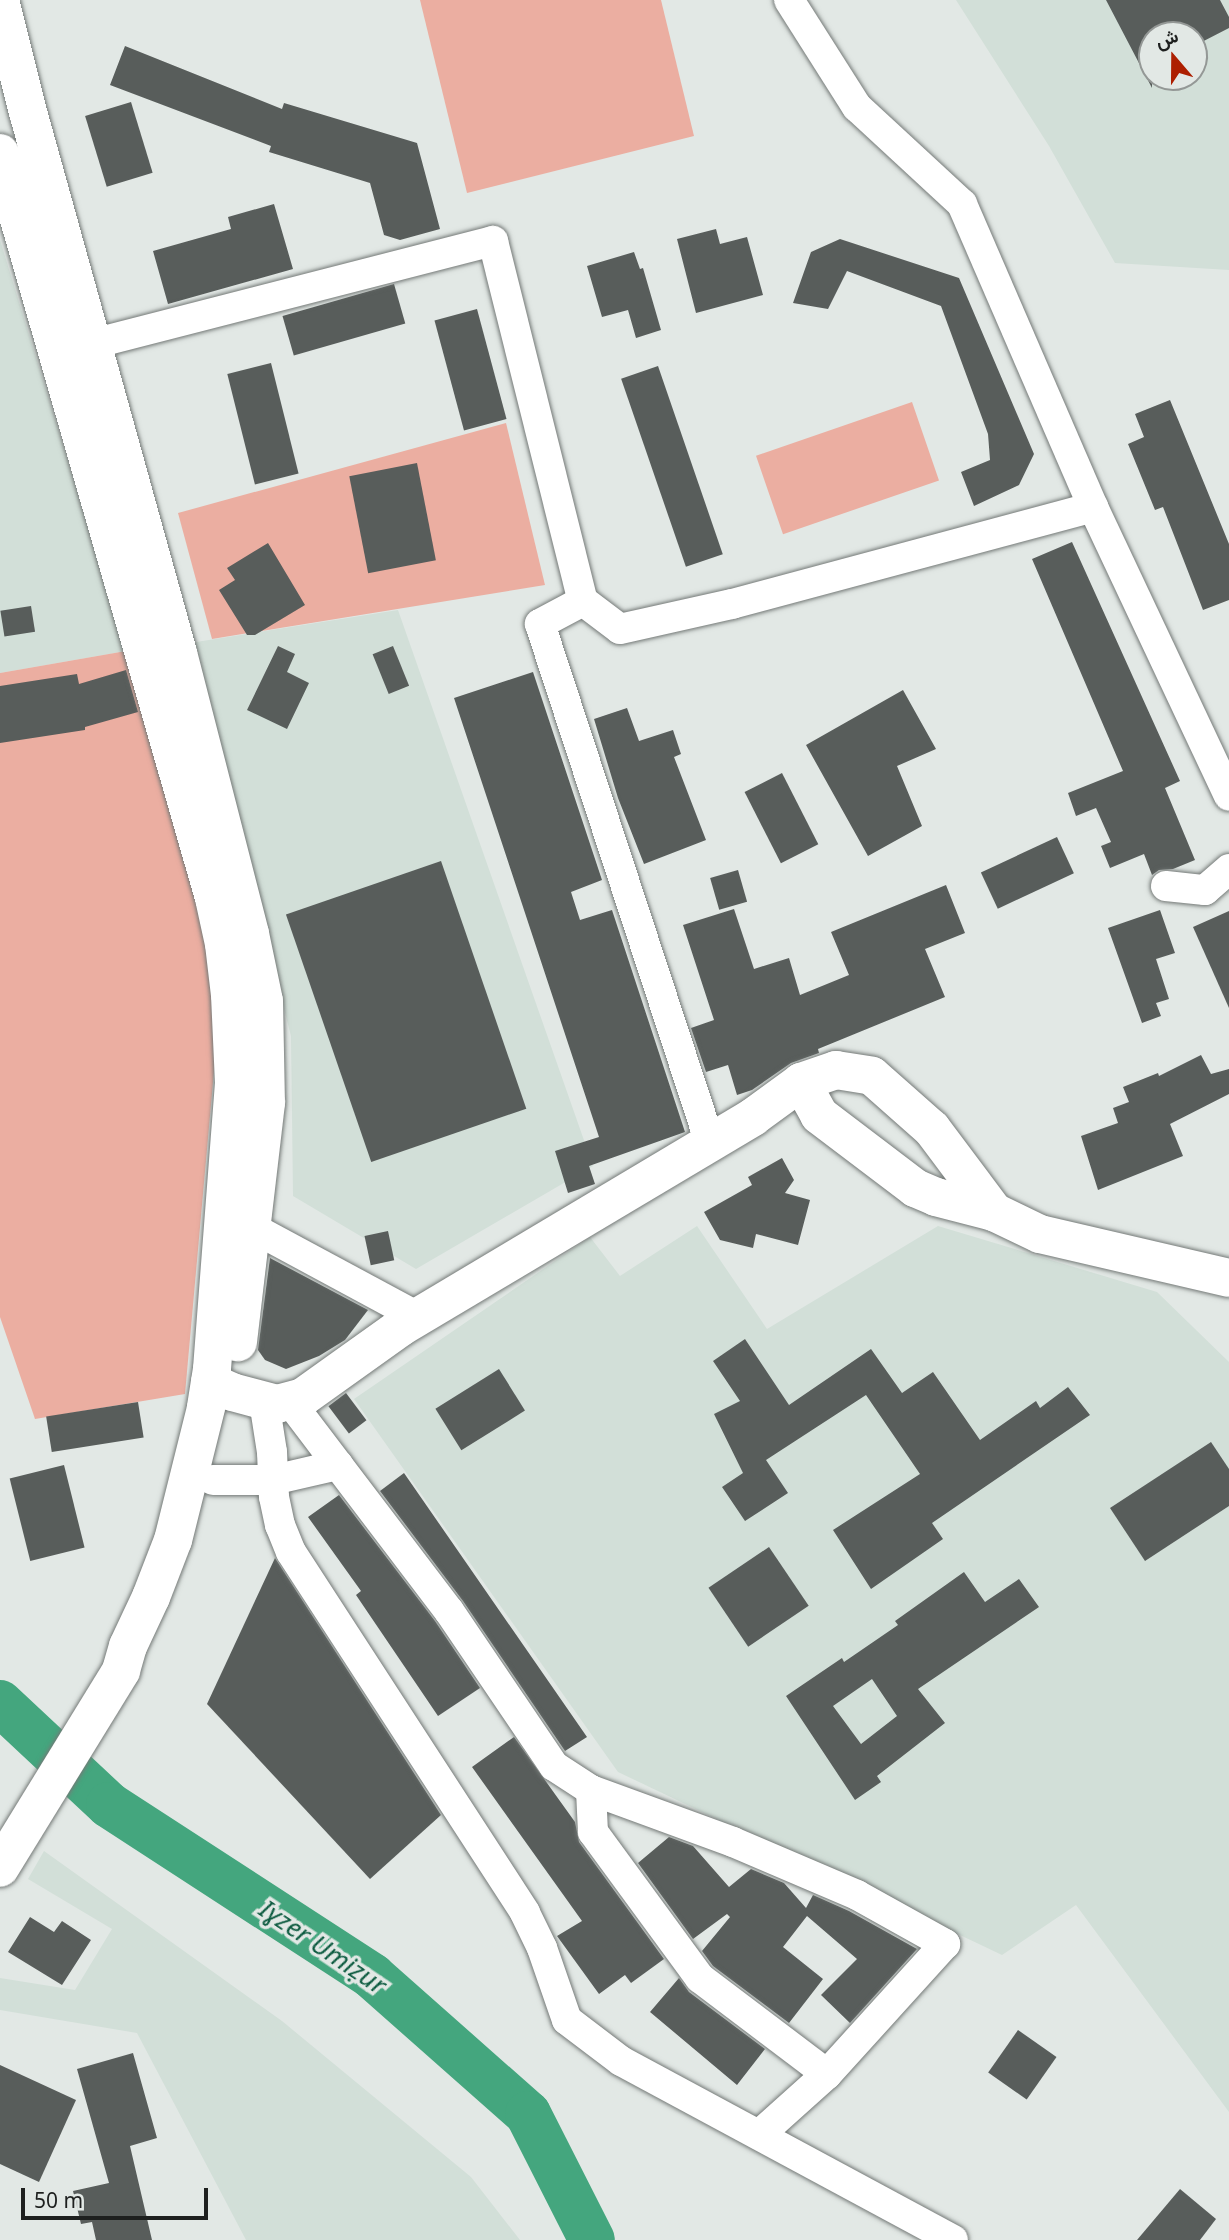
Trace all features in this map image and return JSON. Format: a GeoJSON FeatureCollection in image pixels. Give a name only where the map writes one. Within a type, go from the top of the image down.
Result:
{"type":"FeatureCollection","features":[{"type":"Feature","properties":{"kind":"main road"},"geometry":{"type":"LineString","coordinates":[[0,0],[92,344],[224,944],[230,995],[249,1394],[173,1540],[128,1646],[121,1671]]}},
{"type":"Feature","properties":{"kind":"main road"},"geometry":{"type":"LineString","coordinates":[[0,153],[250,934],[264,1001],[266,1103],[251,1227],[249,1394],[220,1459],[165,1612],[138,1654],[121,1671],[0,1868]]}},
{"type":"Feature","properties":{"kind":"main road"},"geometry":{"type":"LineString","coordinates":[[249,1394],[312,1392],[418,1317],[753,1117],[801,1082],[836,1070],[872,1076],[932,1129],[994,1212]]}},
{"type":"Feature","properties":{"kind":"main road"},"geometry":{"type":"LineString","coordinates":[[801,1082],[819,1115],[886,1169],[936,1197],[994,1212],[1040,1234],[1229,1278]]}},
{"type":"Feature","properties":{"kind":"street"},"geometry":{"type":"LineString","coordinates":[[789,0],[857,107],[962,204],[1093,507],[1229,796]]}},
{"type":"Feature","properties":{"kind":"street"},"geometry":{"type":"LineString","coordinates":[[92,344],[493,241],[583,601],[620,629],[732,604],[1093,507]]}},
{"type":"Feature","properties":{"kind":"street"},"geometry":{"type":"LineString","coordinates":[[583,601],[540,624],[709,1143]]}},
{"type":"Feature","properties":{"kind":"street"},"geometry":{"type":"LineString","coordinates":[[1166,886],[1205,890],[1229,869]]}},
{"type":"Feature","properties":{"kind":"street"},"geometry":{"type":"LineString","coordinates":[[251,1227],[418,1317]]}},
{"type":"Feature","properties":{"kind":"street"},"geometry":{"type":"LineString","coordinates":[[249,1394],[338,1465],[449,1611],[554,1766],[591,1790],[733,1842],[857,1895],[945,1944],[827,2074],[759,2134]]}},
{"type":"Feature","properties":{"kind":"street"},"geometry":{"type":"LineString","coordinates":[[249,1394],[272,1452],[280,1525],[290,1552],[524,1913],[542,1948],[568,2020],[621,2061],[953,2240]]}},
{"type":"Feature","properties":{"kind":"street"},"geometry":{"type":"LineString","coordinates":[[213,1480],[273,1480],[338,1465]]}},
{"type":"Feature","properties":{"kind":"street"},"geometry":{"type":"LineString","coordinates":[[591,1790],[593,1832],[700,1978],[827,2074]]}},
{"type":"Feature","properties":{"kind":"shaded area"},"geometry":{"type":"Polygon","coordinates":[[[420,0],[661,0],[694,136],[467,193],[420,0]]]}},
{"type":"Feature","properties":{"kind":"shaded area"},"geometry":{"type":"Polygon","coordinates":[[[956,0],[1229,0],[1229,270],[1115,263],[1049,146],[956,0]]]}},
{"type":"Feature","properties":{"kind":"shaded area"},"geometry":{"type":"Polygon","coordinates":[[[0,240],[126,651],[0,673],[0,240]]]}},
{"type":"Feature","properties":{"kind":"shaded area"},"geometry":{"type":"Polygon","coordinates":[[[912,402],[939,480],[783,534],[756,456],[912,402]]]}},
{"type":"Feature","properties":{"kind":"shaded area"},"geometry":{"type":"Polygon","coordinates":[[[506,423],[545,585],[212,639],[178,513],[506,423]]]}},
{"type":"Feature","properties":{"kind":"shaded area"},"geometry":{"type":"Polygon","coordinates":[[[398,610],[593,1166],[416,1269],[293,1196],[291,1036],[190,643],[398,610]]]}},
{"type":"Feature","properties":{"kind":"shaded area"},"geometry":{"type":"Polygon","coordinates":[[[126,651],[207,931],[217,1038],[185,1394],[35,1419],[0,1317],[0,673],[126,651]]]}},
{"type":"Feature","properties":{"kind":"shaded area"},"geometry":{"type":"Polygon","coordinates":[[[697,1226],[767,1329],[938,1226],[1157,1292],[1229,1362],[1229,2112],[1076,1905],[1002,1955],[618,1772],[354,1399],[590,1237],[620,1276],[697,1226]]]}},
{"type":"Feature","properties":{"kind":"shaded area"},"geometry":{"type":"Polygon","coordinates":[[[44,1851],[282,2021],[471,2177],[520,2240],[246,2240],[137,2033],[0,2010],[0,1978],[75,1990],[112,1929],[28,1879],[44,1851]]]}},
{"type":"Feature","properties":{"kind":"building"},"geometry":{"type":"Polygon","coordinates":[[[1106,0],[1220,0],[1229,17],[1229,28],[1208,39],[1208,21],[1138,21],[1138,61],[1106,0]]]}},
{"type":"Feature","properties":{"kind":"building"},"geometry":{"type":"Polygon","coordinates":[[[125,46],[282,109],[284,103],[417,143],[440,229],[400,240],[384,235],[370,183],[269,152],[271,146],[110,85],[125,46]]]}},
{"type":"Feature","properties":{"kind":"building"},"geometry":{"type":"Polygon","coordinates":[[[131,102],[153,173],[107,187],[85,116],[131,102]]]}},
{"type":"Feature","properties":{"kind":"building"},"geometry":{"type":"Polygon","coordinates":[[[274,204],[293,269],[168,304],[153,251],[231,229],[228,217],[274,204]]]}},
{"type":"Feature","properties":{"kind":"building"},"geometry":{"type":"Polygon","coordinates":[[[716,229],[720,244],[747,237],[763,295],[696,313],[677,239],[716,229]]]}},
{"type":"Feature","properties":{"kind":"building"},"geometry":{"type":"Polygon","coordinates":[[[840,239],[959,278],[1034,454],[1019,485],[974,506],[961,472],[990,460],[988,434],[941,306],[847,271],[828,309],[793,303],[811,252],[840,239]]]}},
{"type":"Feature","properties":{"kind":"building"},"geometry":{"type":"Polygon","coordinates":[[[634,252],[640,269],[643,268],[661,330],[636,338],[628,310],[602,317],[587,266],[634,252]]]}},
{"type":"Feature","properties":{"kind":"building"},"geometry":{"type":"Polygon","coordinates":[[[394,284],[405,323],[294,355],[282,316],[394,284]]]}},
{"type":"Feature","properties":{"kind":"building"},"geometry":{"type":"Polygon","coordinates":[[[477,309],[507,419],[464,431],[434,320],[477,309]]]}},
{"type":"Feature","properties":{"kind":"building"},"geometry":{"type":"Polygon","coordinates":[[[271,363],[299,474],[255,485],[227,374],[271,363]]]}},
{"type":"Feature","properties":{"kind":"building"},"geometry":{"type":"Polygon","coordinates":[[[658,366],[723,554],[686,567],[621,379],[658,366]]]}},
{"type":"Feature","properties":{"kind":"building"},"geometry":{"type":"Polygon","coordinates":[[[1170,400],[1229,544],[1229,600],[1203,610],[1163,507],[1155,510],[1128,444],[1144,437],[1135,414],[1170,400]]]}},
{"type":"Feature","properties":{"kind":"building"},"geometry":{"type":"Polygon","coordinates":[[[417,463],[436,560],[368,573],[349,476],[417,463]]]}},
{"type":"Feature","properties":{"kind":"building"},"geometry":{"type":"Polygon","coordinates":[[[1072,542],[1180,781],[1165,788],[1195,860],[1173,869],[1159,870],[1152,875],[1144,854],[1110,868],[1101,846],[1111,842],[1096,808],[1076,816],[1068,793],[1123,771],[1032,559],[1072,542]]]}},
{"type":"Feature","properties":{"kind":"building"},"geometry":{"type":"Polygon","coordinates":[[[268,543],[305,605],[255,635],[247,635],[219,590],[235,580],[227,568],[268,543]]]}},
{"type":"Feature","properties":{"kind":"building"},"geometry":{"type":"Polygon","coordinates":[[[31,606],[35,632],[4,637],[0,611],[31,606]]]}},
{"type":"Feature","properties":{"kind":"building"},"geometry":{"type":"Polygon","coordinates":[[[278,646],[295,654],[287,672],[309,683],[287,729],[247,710],[278,646]]]}},
{"type":"Feature","properties":{"kind":"building"},"geometry":{"type":"Polygon","coordinates":[[[393,646],[409,686],[389,694],[373,654],[393,646]]]}},
{"type":"Feature","properties":{"kind":"building"},"geometry":{"type":"Polygon","coordinates":[[[126,670],[138,712],[85,727],[85,730],[0,743],[0,686],[77,674],[79,684],[126,670]]]}},
{"type":"Feature","properties":{"kind":"building"},"geometry":{"type":"Polygon","coordinates":[[[533,672],[602,880],[571,892],[580,920],[612,910],[685,1132],[589,1166],[595,1184],[568,1193],[555,1151],[599,1137],[454,698],[533,672]]]}},
{"type":"Feature","properties":{"kind":"building"},"geometry":{"type":"Polygon","coordinates":[[[903,690],[936,749],[897,766],[922,826],[868,856],[806,745],[903,690]]]}},
{"type":"Feature","properties":{"kind":"building"},"geometry":{"type":"Polygon","coordinates":[[[627,708],[639,741],[673,730],[681,754],[674,757],[706,840],[644,864],[618,798],[594,719],[627,708]]]}},
{"type":"Feature","properties":{"kind":"building"},"geometry":{"type":"Polygon","coordinates":[[[782,773],[818,844],[781,863],[745,792],[782,773]]]}},
{"type":"Feature","properties":{"kind":"building"},"geometry":{"type":"Polygon","coordinates":[[[1057,837],[1074,873],[998,909],[981,872],[1057,837]]]}},
{"type":"Feature","properties":{"kind":"building"},"geometry":{"type":"Polygon","coordinates":[[[441,861],[526,1109],[371,1162],[286,914],[441,861]]]}},
{"type":"Feature","properties":{"kind":"building"},"geometry":{"type":"Polygon","coordinates":[[[738,870],[747,902],[719,910],[710,878],[738,870]]]}},
{"type":"Feature","properties":{"kind":"building"},"geometry":{"type":"Polygon","coordinates":[[[946,885],[965,933],[925,949],[945,997],[818,1049],[819,1053],[791,1063],[752,1090],[737,1095],[728,1065],[706,1072],[691,1028],[714,1020],[683,925],[734,909],[754,969],[789,958],[800,995],[849,975],[831,932],[946,885]]]}},
{"type":"Feature","properties":{"kind":"building"},"geometry":{"type":"Polygon","coordinates":[[[1160,910],[1175,953],[1156,959],[1169,999],[1156,1003],[1161,1016],[1142,1023],[1108,928],[1160,910]]]}},
{"type":"Feature","properties":{"kind":"building"},"geometry":{"type":"Polygon","coordinates":[[[1229,911],[1229,1008],[1193,927],[1229,911]]]}},
{"type":"Feature","properties":{"kind":"building"},"geometry":{"type":"Polygon","coordinates":[[[1201,1055],[1211,1074],[1229,1069],[1229,1094],[1170,1124],[1183,1156],[1098,1190],[1081,1136],[1118,1123],[1113,1108],[1129,1102],[1123,1087],[1158,1073],[1159,1076],[1201,1055]]]}},
{"type":"Feature","properties":{"kind":"building"},"geometry":{"type":"Polygon","coordinates":[[[782,1158],[794,1180],[785,1193],[810,1200],[798,1245],[756,1234],[753,1248],[720,1240],[704,1212],[752,1185],[748,1177],[782,1158]]]}},
{"type":"Feature","properties":{"kind":"building"},"geometry":{"type":"Polygon","coordinates":[[[388,1231],[394,1260],[371,1265],[365,1236],[388,1231]]]}},
{"type":"Feature","properties":{"kind":"building"},"geometry":{"type":"Polygon","coordinates":[[[270,1258],[368,1310],[345,1340],[319,1356],[286,1369],[265,1360],[258,1350],[270,1258]]]}},
{"type":"Feature","properties":{"kind":"building"},"geometry":{"type":"Polygon","coordinates":[[[745,1339],[789,1405],[871,1349],[902,1393],[933,1372],[980,1440],[1036,1401],[1040,1408],[1068,1387],[1090,1415],[932,1523],[943,1539],[871,1589],[833,1530],[920,1474],[866,1395],[766,1460],[788,1493],[745,1521],[722,1487],[743,1473],[714,1414],[740,1401],[713,1361],[745,1339]]]}},
{"type":"Feature","properties":{"kind":"building"},"geometry":{"type":"Polygon","coordinates":[[[499,1369],[525,1411],[461,1450],[435,1409],[499,1369]]]}},
{"type":"Feature","properties":{"kind":"building"},"geometry":{"type":"Polygon","coordinates":[[[346,1393],[366,1420],[349,1433],[328,1406],[346,1393]]]}},
{"type":"Feature","properties":{"kind":"building"},"geometry":{"type":"Polygon","coordinates":[[[138,1402],[144,1438],[52,1452],[46,1417],[138,1402]]]}},
{"type":"Feature","properties":{"kind":"building"},"geometry":{"type":"Polygon","coordinates":[[[1211,1442],[1229,1469],[1229,1506],[1145,1561],[1110,1508],[1211,1442]]]}},
{"type":"Feature","properties":{"kind":"building"},"geometry":{"type":"Polygon","coordinates":[[[64,1465],[85,1547],[30,1561],[10,1479],[64,1465]]]}},
{"type":"Feature","properties":{"kind":"building"},"geometry":{"type":"Polygon","coordinates":[[[404,1473],[587,1737],[565,1751],[463,1601],[380,1491],[404,1473]]]}},
{"type":"Feature","properties":{"kind":"building"},"geometry":{"type":"Polygon","coordinates":[[[339,1495],[435,1621],[480,1688],[438,1716],[356,1595],[361,1591],[308,1517],[339,1495]]]}},
{"type":"Feature","properties":{"kind":"building"},"geometry":{"type":"Polygon","coordinates":[[[769,1547],[809,1606],[748,1647],[708,1588],[769,1547]]]}},
{"type":"Feature","properties":{"kind":"building"},"geometry":{"type":"Polygon","coordinates":[[[275,1558],[441,1815],[370,1879],[207,1704],[275,1558]]]}},
{"type":"Feature","properties":{"kind":"building"},"geometry":{"type":"Polygon","coordinates":[[[964,1572],[985,1602],[1019,1579],[1039,1607],[918,1689],[945,1723],[877,1776],[881,1782],[855,1800],[786,1696],[842,1658],[844,1662],[898,1625],[895,1621],[964,1572]],[[872,1679],[833,1706],[861,1744],[897,1716],[872,1679]]]}},
{"type":"Feature","properties":{"kind":"building"},"geometry":{"type":"Polygon","coordinates":[[[514,1737],[575,1822],[579,1842],[664,1959],[631,1983],[625,1975],[599,1994],[557,1936],[582,1921],[472,1767],[514,1737]]]}},
{"type":"Feature","properties":{"kind":"building"},"geometry":{"type":"Polygon","coordinates":[[[669,1837],[693,1846],[729,1887],[751,1869],[784,1883],[806,1908],[813,1895],[849,1911],[917,1949],[850,2023],[821,1995],[857,1959],[807,1916],[783,1947],[823,1979],[789,2023],[713,1966],[702,1951],[730,1917],[727,1914],[693,1939],[638,1863],[669,1837]]]}},
{"type":"Feature","properties":{"kind":"building"},"geometry":{"type":"Polygon","coordinates":[[[30,1917],[54,1932],[62,1921],[91,1940],[62,1985],[8,1952],[30,1917]]]}},
{"type":"Feature","properties":{"kind":"building"},"geometry":{"type":"Polygon","coordinates":[[[679,1978],[689,1992],[765,2049],[737,2085],[650,2012],[679,1978]]]}},
{"type":"Feature","properties":{"kind":"building"},"geometry":{"type":"Polygon","coordinates":[[[1018,2030],[1057,2057],[1027,2100],[988,2073],[1018,2030]]]}},
{"type":"Feature","properties":{"kind":"building"},"geometry":{"type":"Polygon","coordinates":[[[133,2053],[157,2138],[130,2146],[152,2240],[96,2240],[92,2222],[81,2224],[73,2191],[109,2183],[77,2069],[133,2053]]]}},
{"type":"Feature","properties":{"kind":"building"},"geometry":{"type":"Polygon","coordinates":[[[0,2065],[76,2100],[39,2182],[0,2164],[0,2065]]]}},
{"type":"Feature","properties":{"kind":"building"},"geometry":{"type":"Polygon","coordinates":[[[1180,2189],[1216,2219],[1200,2240],[1137,2240],[1180,2189]]]}},
{"type":"Feature","properties":{"kind":"waterway","name":"Iɣzer Umiẓur"},"geometry":{"type":"LineString","coordinates":[[0,1703],[109,1805],[372,1976],[528,2114],[592,2240]]}}]}
